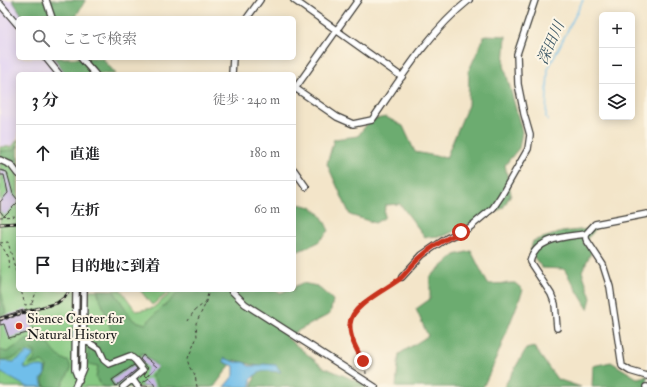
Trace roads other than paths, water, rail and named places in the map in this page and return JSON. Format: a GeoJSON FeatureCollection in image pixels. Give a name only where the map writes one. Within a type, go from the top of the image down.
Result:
{"type":"FeatureCollection","features":[{"type":"Feature","properties":{"kind":"street"},"geometry":{"type":"LineString","coordinates":[[46,0],[51,16]]}},
{"type":"Feature","properties":{"kind":"street"},"geometry":{"type":"LineString","coordinates":[[248,16],[260,0]]}},
{"type":"Feature","properties":{"kind":"street"},"geometry":{"type":"LineString","coordinates":[[294,0],[402,78]]}},
{"type":"Feature","properties":{"kind":"street"},"geometry":{"type":"LineString","coordinates":[[296,88],[358,0]]}},
{"type":"Feature","properties":{"kind":"street"},"geometry":{"type":"LineString","coordinates":[[296,90],[337,117],[353,124],[372,120],[435,32],[455,11],[469,0]]}},
{"type":"Feature","properties":{"kind":"street"},"geometry":{"type":"LineString","coordinates":[[402,277],[422,255],[447,238],[469,228],[492,208],[501,196],[528,149],[530,135],[518,84],[517,54],[535,0]]}},
{"type":"Feature","properties":{"kind":"street"},"geometry":{"type":"LineString","coordinates":[[0,4],[16,23]]}},
{"type":"Feature","properties":{"kind":"street"},"geometry":{"type":"LineString","coordinates":[[48,60],[57,72]]}},
{"type":"Feature","properties":{"kind":"street"},"geometry":{"type":"LineString","coordinates":[[83,60],[93,72]]}},
{"type":"Feature","properties":{"kind":"street"},"geometry":{"type":"LineString","coordinates":[[232,72],[233,60]]}},
{"type":"Feature","properties":{"kind":"street"},"geometry":{"type":"LineString","coordinates":[[0,160],[11,165],[16,171]]}},
{"type":"Feature","properties":{"kind":"street"},"geometry":{"type":"LineString","coordinates":[[296,173],[306,188]]}},
{"type":"Feature","properties":{"kind":"street"},"geometry":{"type":"LineString","coordinates":[[558,328],[555,304],[551,294],[533,269],[530,262],[532,254],[548,240],[586,234],[595,224],[647,214]]}},
{"type":"Feature","properties":{"kind":"street"},"geometry":{"type":"LineString","coordinates":[[586,234],[586,239],[603,265],[610,287],[622,366],[630,371],[647,376]]}},
{"type":"Feature","properties":{"kind":"street"},"geometry":{"type":"LineString","coordinates":[[76,292],[75,370],[79,380]]}},
{"type":"Feature","properties":{"kind":"street"},"geometry":{"type":"LineString","coordinates":[[75,387],[83,368],[84,292]]}},
{"type":"Feature","properties":{"kind":"street"},"geometry":{"type":"LineString","coordinates":[[233,292],[244,304],[375,387]]}},
{"type":"Feature","properties":{"kind":"street"},"geometry":{"type":"LineString","coordinates":[[84,339],[99,349],[104,360],[109,364],[130,356],[135,360],[143,370],[123,387]]}},
{"type":"Feature","properties":{"kind":"street"},"geometry":{"type":"LineString","coordinates":[[133,380],[138,387]]}},
{"type":"Feature","properties":{"kind":"water"},"geometry":{"type":"Polygon","coordinates":[[[27,353],[32,353],[33,356],[24,366],[26,369],[38,366],[45,368],[45,374],[41,380],[43,387],[27,387],[0,372],[0,361],[14,362],[27,353]]]}},
{"type":"Feature","properties":{"kind":"water"},"geometry":{"type":"Polygon","coordinates":[[[224,358],[235,362],[244,362],[249,366],[259,366],[263,364],[276,365],[281,372],[266,371],[255,375],[251,379],[251,387],[224,387],[234,375],[234,366],[224,362],[224,358]]]}},
{"type":"Feature","properties":{"kind":"waterway","name":"深田川"},"geometry":{"type":"LineString","coordinates":[[548,121],[546,117],[548,69],[583,0]]}},
{"type":"Feature","properties":{"kind":"railway"},"geometry":{"type":"LineString","coordinates":[[0,224],[16,223]]}},
{"type":"Feature","properties":{"kind":"railway"},"geometry":{"type":"LineString","coordinates":[[0,319],[57,303],[69,292]]}},
{"type":"Feature","properties":{"kind":"place","name":"Sience Center for Natural History"},"geometry":{"type":"Point","coordinates":[19,326]}}]}
